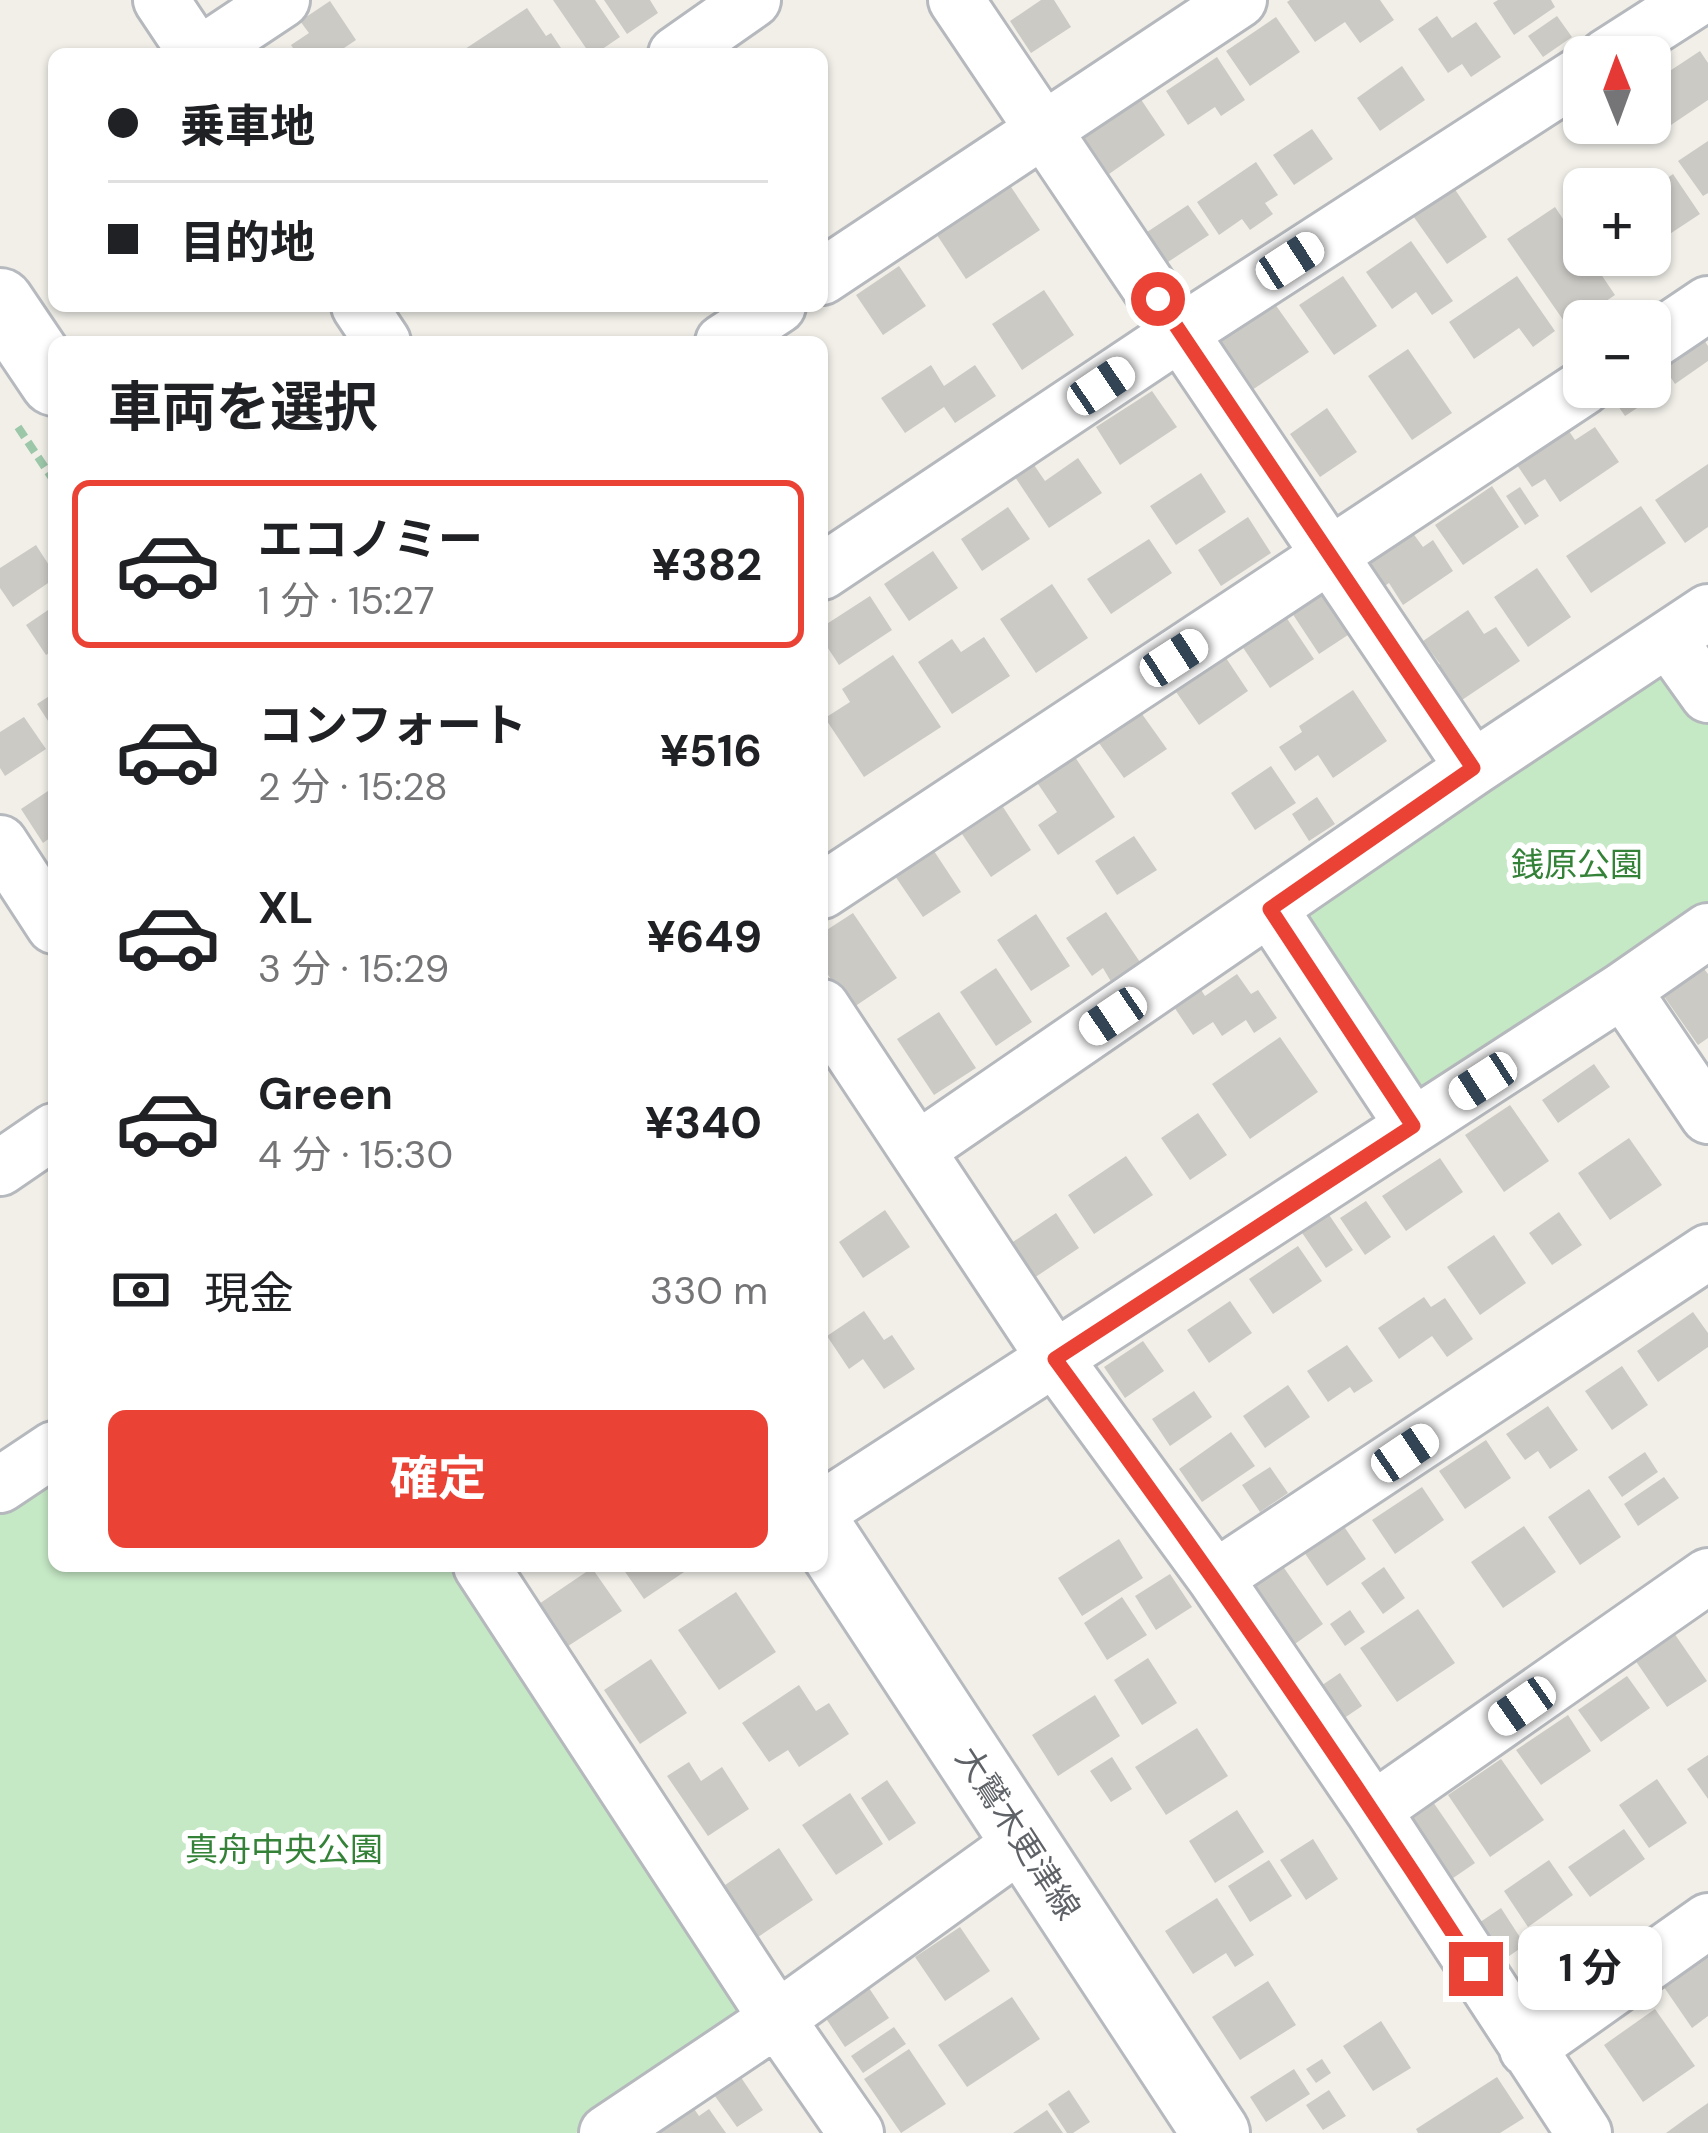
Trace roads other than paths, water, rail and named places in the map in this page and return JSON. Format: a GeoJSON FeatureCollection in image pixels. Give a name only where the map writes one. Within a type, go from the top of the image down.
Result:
{"type":"FeatureCollection","features":[{"type":"Feature","properties":{"kind":"main road"},"geometry":{"type":"LineString","coordinates":[[0,302],[32,399]]}},
{"type":"Feature","properties":{"kind":"main road","name":"大鷲木更津線"},"geometry":{"type":"LineString","coordinates":[[828,1542],[1216,2133]]}},
{"type":"Feature","properties":{"kind":"street"},"geometry":{"type":"LineString","coordinates":[[161,0],[195,48]]}},
{"type":"Feature","properties":{"kind":"street"},"geometry":{"type":"LineString","coordinates":[[208,48],[282,0]]}},
{"type":"Feature","properties":{"kind":"street"},"geometry":{"type":"LineString","coordinates":[[685,48],[753,0]]}},
{"type":"Feature","properties":{"kind":"street"},"geometry":{"type":"LineString","coordinates":[[956,0],[1473,768]]}},
{"type":"Feature","properties":{"kind":"street"},"geometry":{"type":"LineString","coordinates":[[828,273],[1239,0]]}},
{"type":"Feature","properties":{"kind":"street"},"geometry":{"type":"LineString","coordinates":[[1639,36],[1695,0]]}},
{"type":"Feature","properties":{"kind":"street"},"geometry":{"type":"LineString","coordinates":[[828,568],[1180,332],[1563,85]]}},
{"type":"Feature","properties":{"kind":"street"},"geometry":{"type":"LineString","coordinates":[[1671,329],[1708,304]]}},
{"type":"Feature","properties":{"kind":"street"},"geometry":{"type":"LineString","coordinates":[[732,336],[769,312]]}},
{"type":"Feature","properties":{"kind":"street"},"geometry":{"type":"LineString","coordinates":[[828,887],[1563,401]]}},
{"type":"Feature","properties":{"kind":"street"},"geometry":{"type":"LineString","coordinates":[[917,1150],[1688,626],[1708,695]]}},
{"type":"Feature","properties":{"kind":"street"},"geometry":{"type":"LineString","coordinates":[[0,843],[48,917]]}},
{"type":"Feature","properties":{"kind":"street"},"geometry":{"type":"LineString","coordinates":[[1270,909],[1413,1126]]}},
{"type":"Feature","properties":{"kind":"street"},"geometry":{"type":"LineString","coordinates":[[828,1505],[1708,931]]}},
{"type":"Feature","properties":{"kind":"street"},"geometry":{"type":"LineString","coordinates":[[1623,990],[1708,1116]]}},
{"type":"Feature","properties":{"kind":"street"},"geometry":{"type":"LineString","coordinates":[[828,1016],[1055,1359],[1215,1578],[1373,1810],[1584,2133]]}},
{"type":"Feature","properties":{"kind":"street"},"geometry":{"type":"LineString","coordinates":[[0,1168],[48,1135]]}},
{"type":"Feature","properties":{"kind":"street"},"geometry":{"type":"LineString","coordinates":[[1215,1578],[1708,1252]]}},
{"type":"Feature","properties":{"kind":"street"},"geometry":{"type":"LineString","coordinates":[[0,1485],[48,1453]]}},
{"type":"Feature","properties":{"kind":"street"},"geometry":{"type":"LineString","coordinates":[[485,1572],[856,2133]]}},
{"type":"Feature","properties":{"kind":"street"},"geometry":{"type":"LineString","coordinates":[[1373,1810],[1708,1576]]}},
{"type":"Feature","properties":{"kind":"street"},"geometry":{"type":"LineString","coordinates":[[607,2133],[777,2019],[1023,1842]]}},
{"type":"Feature","properties":{"kind":"street"},"geometry":{"type":"LineString","coordinates":[[1528,2049],[1708,1921]]}},
{"type":"Feature","properties":{"kind":"park label","name":"銭原公園"},"geometry":{"type":"Point","coordinates":[1577,864]}},
{"type":"Feature","properties":{"kind":"park label","name":"真舟中央公園"},"geometry":{"type":"Point","coordinates":[284,1849]}}]}
